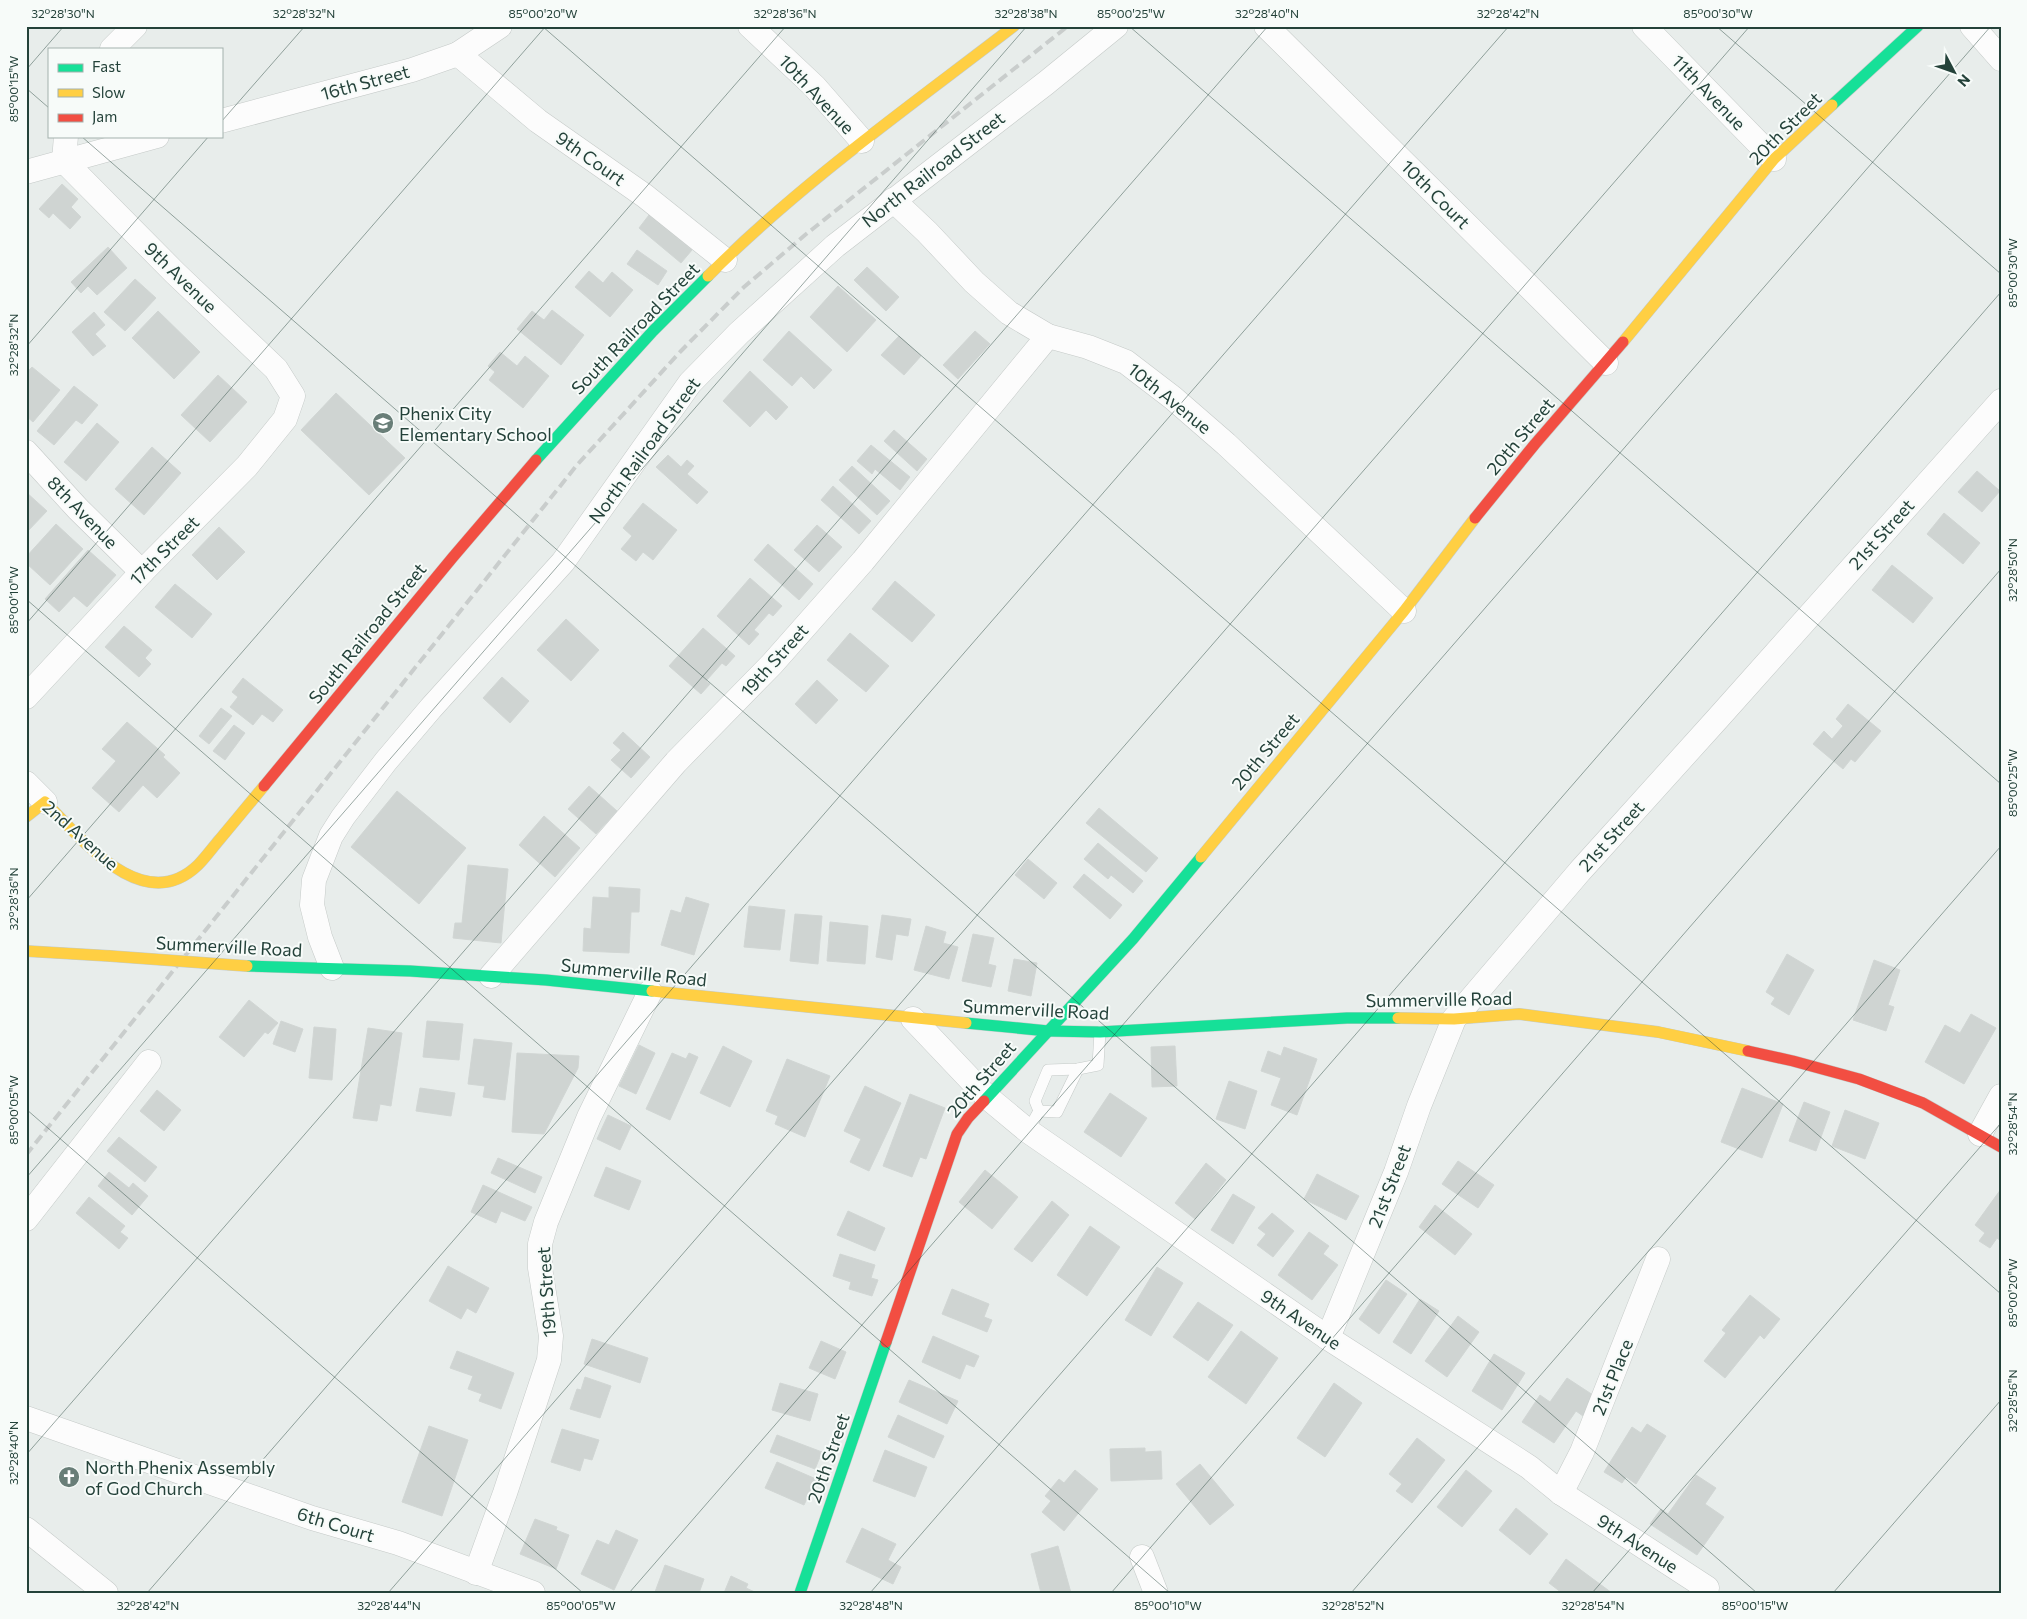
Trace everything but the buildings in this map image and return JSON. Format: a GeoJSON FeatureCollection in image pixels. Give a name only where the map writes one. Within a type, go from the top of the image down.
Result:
{"type":"FeatureCollection","features":[{"type":"Feature","properties":{"kind":"street"},"geometry":{"type":"LineString","coordinates":[[113,48],[135,26]]}},
{"type":"Feature","properties":{"kind":"street","name":"16th Street"},"geometry":{"type":"LineString","coordinates":[[222,120],[412,70],[458,54],[500,26]]}},
{"type":"Feature","properties":{"kind":"street","name":"10th Avenue"},"geometry":{"type":"LineString","coordinates":[[750,26],[814,86],[862,141]]}},
{"type":"Feature","properties":{"kind":"street","name":"South Railroad Street"},"geometry":{"type":"LineString","coordinates":[[197,866],[551,441],[643,341],[725,260],[822,174],[862,141],[960,70],[1014,26]]}},
{"type":"Feature","properties":{"kind":"street","name":"North Railroad Street"},"geometry":{"type":"LineString","coordinates":[[332,968],[320,937],[312,905],[314,880],[331,836],[343,817],[386,761],[431,708],[563,562],[690,383],[738,333],[835,246],[1046,83],[1116,26]]}},
{"type":"Feature","properties":{"kind":"street","name":"10th Court"},"geometry":{"type":"LineString","coordinates":[[1266,26],[1606,363]]}},
{"type":"Feature","properties":{"kind":"street","name":"11th Avenue"},"geometry":{"type":"LineString","coordinates":[[1644,26],[1774,159]]}},
{"type":"Feature","properties":{"kind":"street","name":"20th Street"},"geometry":{"type":"LineString","coordinates":[[800,1593],[957,1134],[968,1118],[1133,939],[1404,611],[1491,497],[1606,363],[1774,159],[1918,26]]}},
{"type":"Feature","properties":{"kind":"street"},"geometry":{"type":"LineString","coordinates":[[1972,26],[2001,60]]}},
{"type":"Feature","properties":{"kind":"street","name":"9th Court"},"geometry":{"type":"LineString","coordinates":[[458,54],[538,120],[645,196],[725,260]]}},
{"type":"Feature","properties":{"kind":"street"},"geometry":{"type":"LineString","coordinates":[[64,161],[66,138]]}},
{"type":"Feature","properties":{"kind":"street"},"geometry":{"type":"LineString","coordinates":[[26,172],[150,138]]}},
{"type":"Feature","properties":{"kind":"street","name":"9th Avenue"},"geometry":{"type":"LineString","coordinates":[[64,161],[174,272],[276,369],[293,396]]}},
{"type":"Feature","properties":{"kind":"street","name":"10th Avenue"},"geometry":{"type":"LineString","coordinates":[[893,200],[1009,313],[1048,336],[1088,347],[1126,362],[1165,392],[1226,444],[1404,611]]}},
{"type":"Feature","properties":{"kind":"street","name":"19th Street"},"geometry":{"type":"LineString","coordinates":[[491,976],[676,762],[772,664],[863,561],[1048,336]]}},
{"type":"Feature","properties":{"kind":"street","name":"17th Street"},"geometry":{"type":"LineString","coordinates":[[26,697],[142,572],[247,466],[285,419],[293,396]]}},
{"type":"Feature","properties":{"kind":"street","name":"21st Street"},"geometry":{"type":"LineString","coordinates":[[1328,1338],[1396,1172],[1418,1106],[1454,1019],[1580,871],[2001,401]]}},
{"type":"Feature","properties":{"kind":"street","name":"8th Avenue"},"geometry":{"type":"LineString","coordinates":[[26,452],[78,509],[142,572]]}},
{"type":"Feature","properties":{"kind":"street","name":"2nd Avenue"},"geometry":{"type":"LineString","coordinates":[[26,783],[101,858],[121,872],[145,882],[172,881],[197,866]]}},
{"type":"Feature","properties":{"kind":"street"},"geometry":{"type":"LineString","coordinates":[[26,816],[45,802]]}},
{"type":"Feature","properties":{"kind":"street","name":"Summerville Road"},"geometry":{"type":"LineString","coordinates":[[26,951],[247,966],[491,976],[821,1007],[913,1019],[1048,1031],[1100,1032],[1347,1018],[1454,1019],[1519,1014],[1658,1032],[1793,1061],[1860,1079],[1924,1103],[2001,1148]]}},
{"type":"Feature","properties":{"kind":"street","name":"19th Street"},"geometry":{"type":"LineString","coordinates":[[476,1573],[506,1493],[549,1360],[550,1336],[540,1268],[540,1244],[546,1222],[589,1117],[650,992]]}},
{"type":"Feature","properties":{"kind":"street","name":"9th Avenue"},"geometry":{"type":"LineString","coordinates":[[913,1019],[987,1097],[1034,1121],[1328,1338],[1529,1468],[1561,1493],[1707,1588],[1704,1593]]}},
{"type":"Feature","properties":{"kind":"street"},"geometry":{"type":"LineString","coordinates":[[26,1219],[149,1062]]}},
{"type":"Feature","properties":{"kind":"street"},"geometry":{"type":"LineString","coordinates":[[1980,1134],[2001,1096]]}},
{"type":"Feature","properties":{"kind":"street","name":"21st Place"},"geometry":{"type":"LineString","coordinates":[[1561,1493],[1582,1452],[1658,1259]]}},
{"type":"Feature","properties":{"kind":"street","name":"6th Court"},"geometry":{"type":"LineString","coordinates":[[26,1418],[312,1518],[398,1544],[533,1593]]}},
{"type":"Feature","properties":{"kind":"street"},"geometry":{"type":"LineString","coordinates":[[26,1529],[106,1593]]}},
{"type":"Feature","properties":{"kind":"street"},"geometry":{"type":"LineString","coordinates":[[1142,1557],[1156,1593]]}},
{"type":"Feature","properties":{"kind":"lane"},"geometry":{"type":"LineString","coordinates":[[1078,1069],[1057,1112],[1034,1121],[1035,1101],[1048,1070],[1078,1069],[1098,1065],[1100,1032]]}},
{"type":"Feature","properties":{"kind":"railway"},"geometry":{"type":"LineString","coordinates":[[26,1155],[577,465],[680,352],[744,287],[805,235],[1068,26]]}},
{"type":"Feature","properties":{"kind":"traffic: fast"},"geometry":{"type":"LineString","coordinates":[[1832,105],[1918,26]]}},
{"type":"Feature","properties":{"kind":"traffic: fast"},"geometry":{"type":"LineString","coordinates":[[536,460],[653,331],[708,276]]}},
{"type":"Feature","properties":{"kind":"traffic: fast"},"geometry":{"type":"LineString","coordinates":[[984,1101],[1133,939],[1201,857]]}},
{"type":"Feature","properties":{"kind":"traffic: fast"},"geometry":{"type":"LineString","coordinates":[[247,966],[410,971],[546,980],[652,991]]}},
{"type":"Feature","properties":{"kind":"traffic: fast"},"geometry":{"type":"LineString","coordinates":[[966,1023],[1048,1031],[1100,1032],[1347,1018],[1398,1018]]}},
{"type":"Feature","properties":{"kind":"traffic: fast"},"geometry":{"type":"LineString","coordinates":[[800,1593],[886,1342]]}},
{"type":"Feature","properties":{"kind":"traffic: slow"},"geometry":{"type":"LineString","coordinates":[[708,276],[818,177],[1014,26]]}},
{"type":"Feature","properties":{"kind":"traffic: slow"},"geometry":{"type":"LineString","coordinates":[[1623,342],[1774,159],[1832,105]]}},
{"type":"Feature","properties":{"kind":"traffic: slow"},"geometry":{"type":"LineString","coordinates":[[1201,857],[1404,611],[1475,518]]}},
{"type":"Feature","properties":{"kind":"traffic: slow"},"geometry":{"type":"LineString","coordinates":[[26,817],[45,802],[95,852],[114,867],[135,878],[156,883],[177,879],[198,865],[264,786]]}},
{"type":"Feature","properties":{"kind":"traffic: slow"},"geometry":{"type":"LineString","coordinates":[[26,951],[110,956]]}},
{"type":"Feature","properties":{"kind":"traffic: slow"},"geometry":{"type":"LineString","coordinates":[[110,956],[247,966]]}},
{"type":"Feature","properties":{"kind":"traffic: slow"},"geometry":{"type":"LineString","coordinates":[[652,991],[966,1023]]}},
{"type":"Feature","properties":{"kind":"traffic: slow"},"geometry":{"type":"LineString","coordinates":[[1398,1018],[1454,1019],[1519,1014],[1658,1032],[1748,1051]]}},
{"type":"Feature","properties":{"kind":"traffic: jam"},"geometry":{"type":"LineString","coordinates":[[1475,518],[1535,444],[1623,342]]}},
{"type":"Feature","properties":{"kind":"traffic: jam"},"geometry":{"type":"LineString","coordinates":[[264,786],[453,557],[536,460]]}},
{"type":"Feature","properties":{"kind":"traffic: jam"},"geometry":{"type":"LineString","coordinates":[[1748,1051],[1859,1079],[1923,1103],[2001,1147]]}},
{"type":"Feature","properties":{"kind":"traffic: jam"},"geometry":{"type":"LineString","coordinates":[[886,1342],[957,1134],[968,1118],[984,1101]]}},
{"type":"Feature","properties":{"kind":"place","name":"Phenix City Elementary School"},"geometry":{"type":"Point","coordinates":[383,423]}},
{"type":"Feature","properties":{"kind":"place","name":"North Phenix Assembly of God Church"},"geometry":{"type":"Point","coordinates":[69,1477]}}]}
